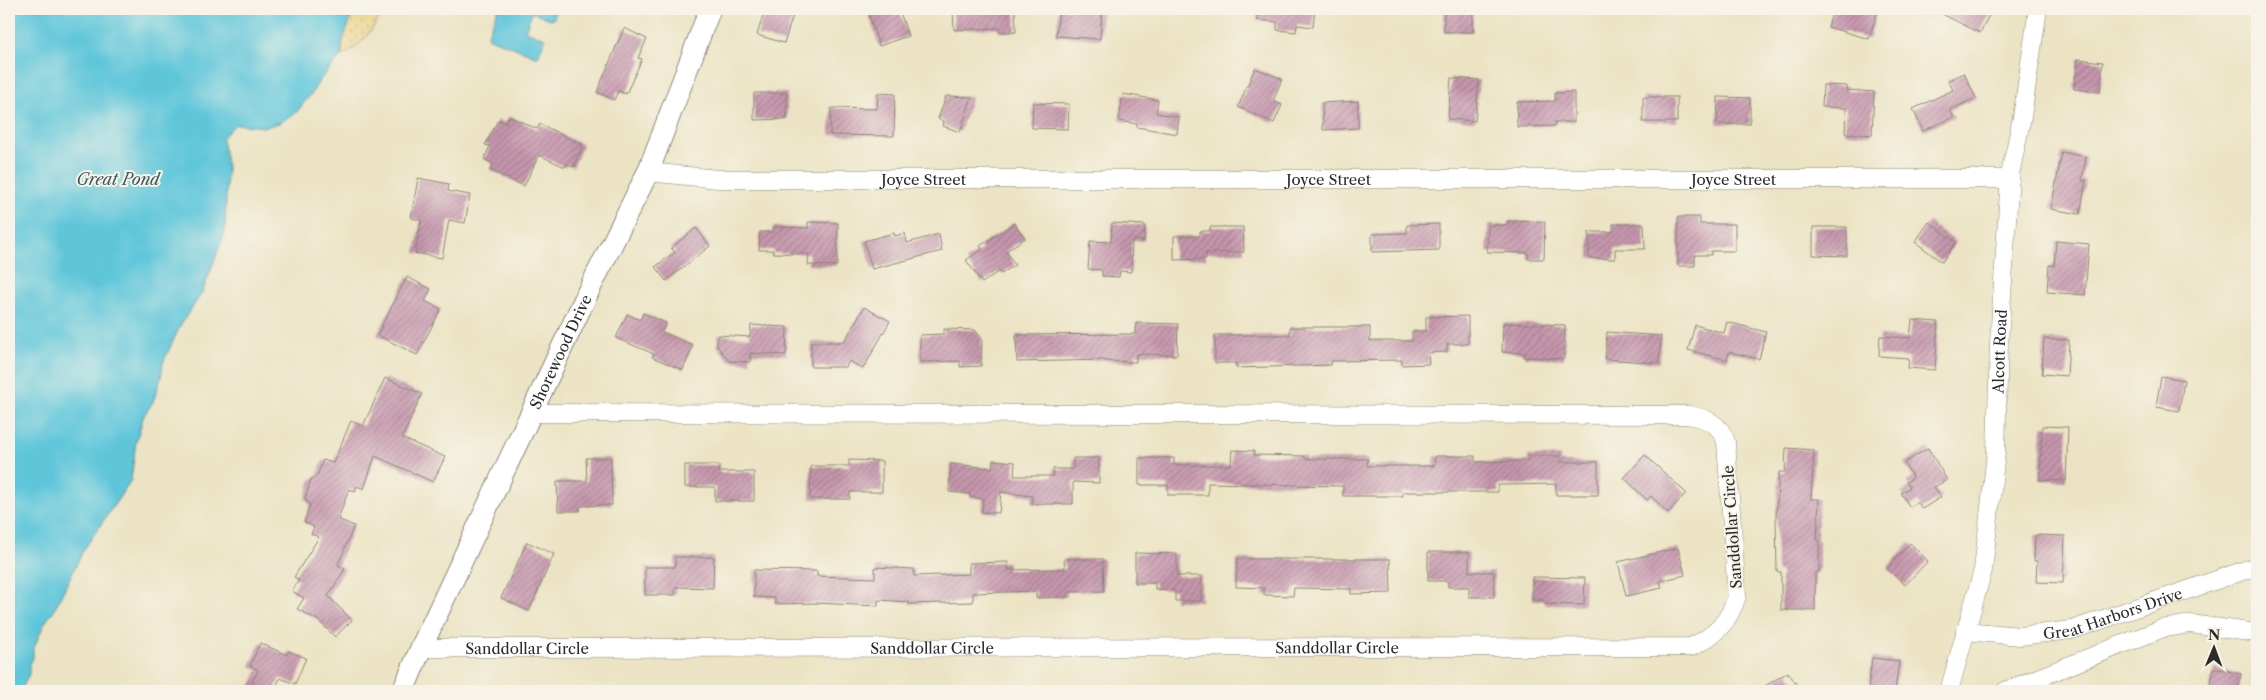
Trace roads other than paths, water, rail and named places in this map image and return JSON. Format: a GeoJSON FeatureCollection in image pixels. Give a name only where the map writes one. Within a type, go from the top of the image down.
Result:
{"type":"FeatureCollection","features":[{"type":"Feature","properties":{"kind":"street","name":"Shorewood Drive"},"geometry":{"type":"LineString","coordinates":[[402,691],[589,290],[648,172],[710,9]]}},
{"type":"Feature","properties":{"kind":"street","name":"Alcott Road"},"geometry":{"type":"LineString","coordinates":[[1949,691],[1983,570],[1996,452],[2003,258],[2010,179],[2022,116],[2038,9]]}},
{"type":"Feature","properties":{"kind":"street","name":"Joyce Street"},"geometry":{"type":"LineString","coordinates":[[648,172],[718,179],[2010,179]]}},
{"type":"Feature","properties":{"kind":"street","name":"Sanddollar Circle"},"geometry":{"type":"LineString","coordinates":[[421,648],[1691,647],[1708,639],[1718,630],[1733,611],[1737,596],[1726,442],[1723,433],[1714,423],[1703,417],[1688,415],[533,413]]}},
{"type":"Feature","properties":{"kind":"street","name":"Great Harbors Drive"},"geometry":{"type":"LineString","coordinates":[[1965,631],[2020,636],[2072,630],[2257,566]]}},
{"type":"Feature","properties":{"kind":"street","name":"Great Harbors Drive"},"geometry":{"type":"LineString","coordinates":[[2005,691],[2162,629],[2190,624],[2257,633]]}},
{"type":"Feature","properties":{"kind":"water","name":"Great Pond"},"geometry":{"type":"Polygon","coordinates":[[[9,9],[354,9],[343,40],[341,56],[319,81],[295,114],[279,123],[263,127],[236,124],[222,138],[227,168],[225,230],[223,238],[202,293],[180,326],[163,363],[161,378],[153,402],[144,415],[136,441],[131,480],[83,551],[54,610],[44,624],[33,650],[33,658],[29,664],[29,674],[21,690],[9,691],[9,9]]]}},
{"type":"Feature","properties":{"kind":"water"},"geometry":{"type":"Polygon","coordinates":[[[498,9],[557,9],[553,20],[532,12],[525,31],[545,38],[538,57],[487,37],[498,9]]]}}]}
